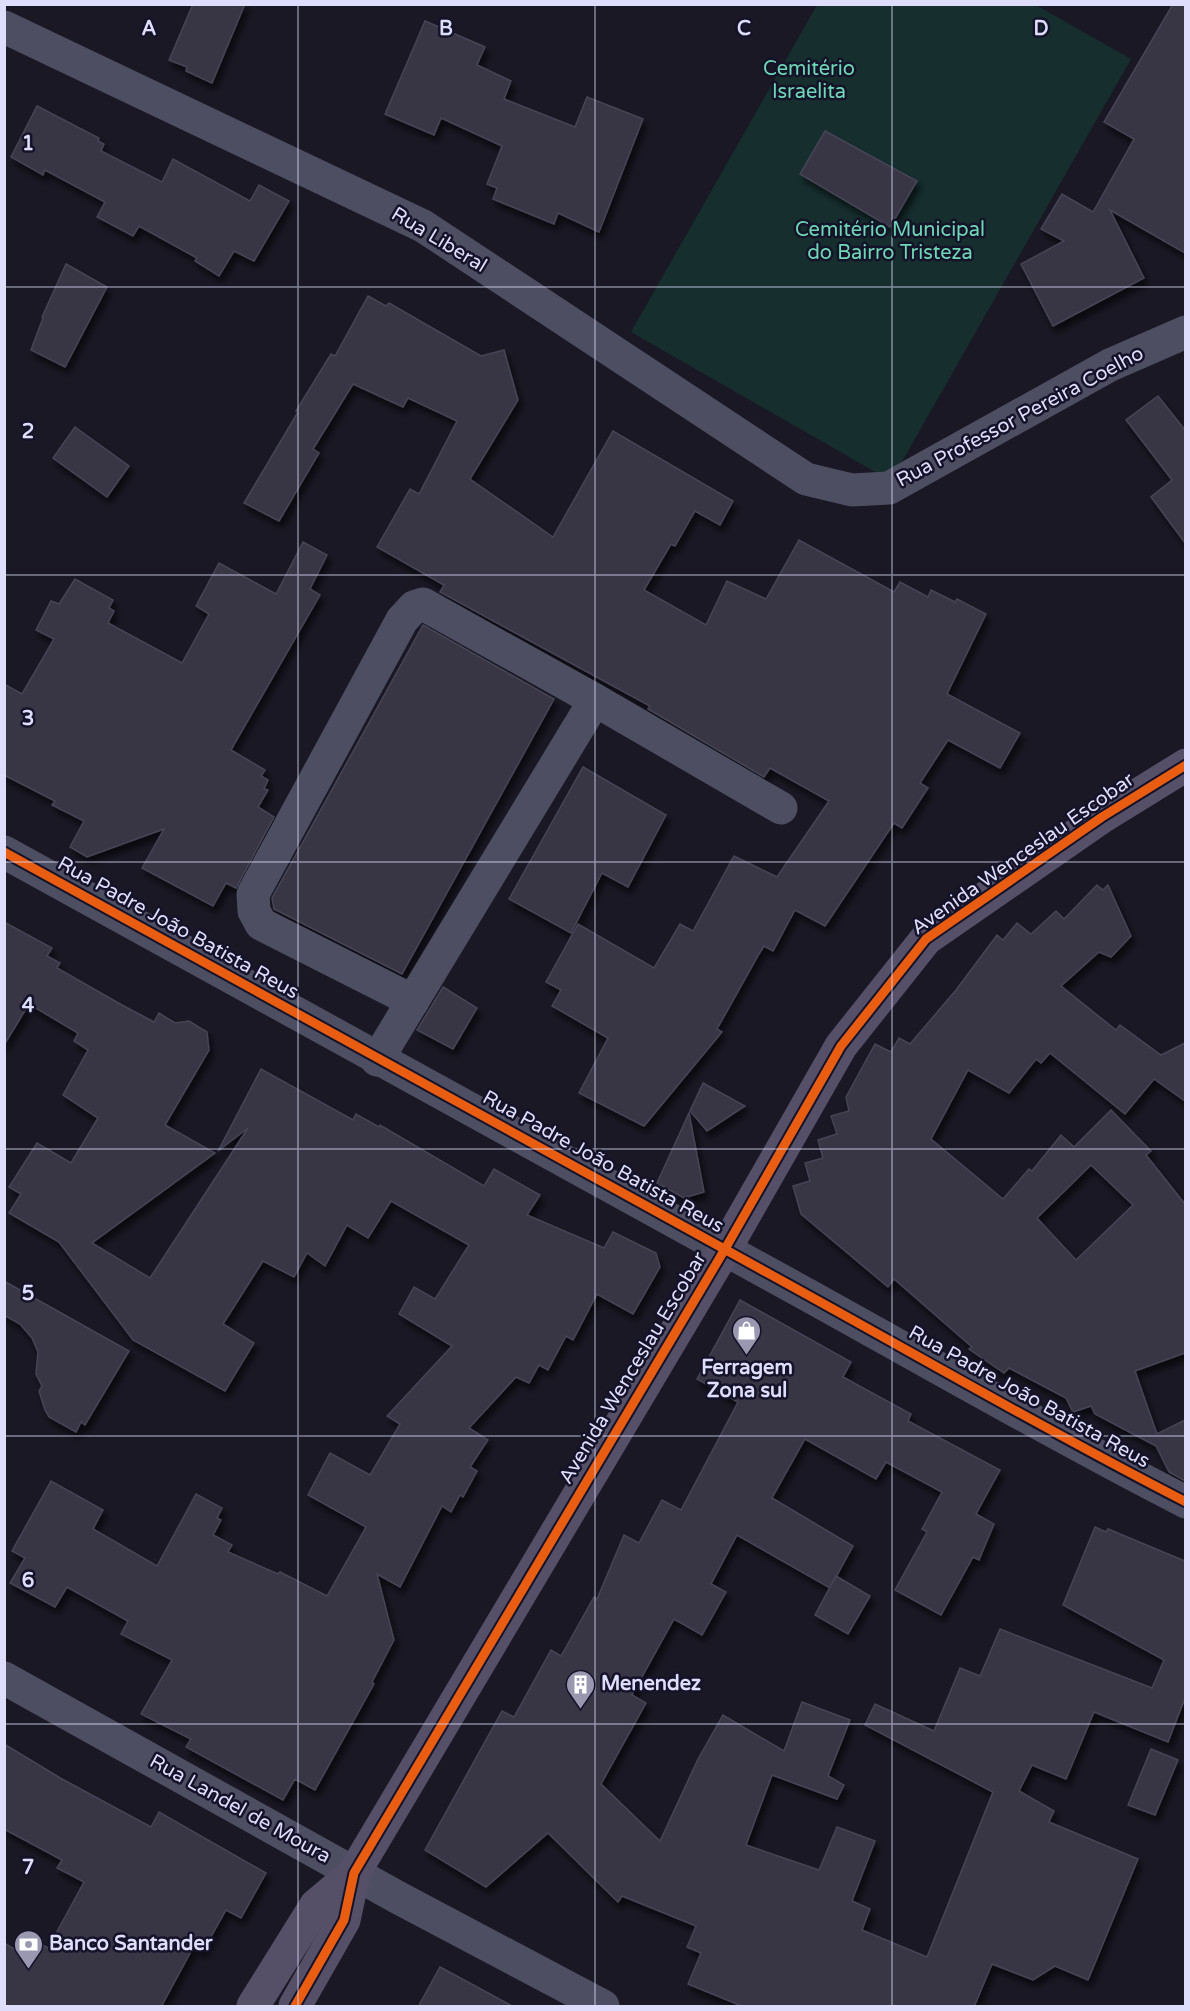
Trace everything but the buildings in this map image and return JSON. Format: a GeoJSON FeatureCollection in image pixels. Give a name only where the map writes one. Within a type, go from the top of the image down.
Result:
{"type":"FeatureCollection","features":[{"type":"Feature","properties":{"kind":"main road","name":"Avenida Wenceslau Escobar"},"geometry":{"type":"LineString","coordinates":[[295,2007],[344,1920],[354,1873],[724,1249],[841,1046],[926,939],[1102,817],[1185,765]]}},
{"type":"Feature","properties":{"kind":"main road","name":"Avenida Wenceslau Escobar"},"geometry":{"type":"LineString","coordinates":[[253,2007],[316,1905],[354,1873]]}},
{"type":"Feature","properties":{"kind":"street","name":"Rua Liberal"},"geometry":{"type":"LineString","coordinates":[[4,27],[423,226],[806,479],[852,490]]}},
{"type":"Feature","properties":{"kind":"street","name":"Rua Professor Pereira Coelho"},"geometry":{"type":"LineString","coordinates":[[852,490],[889,488],[1110,365],[1185,332]]}},
{"type":"Feature","properties":{"kind":"street"},"geometry":{"type":"LineString","coordinates":[[412,1001],[261,924],[254,911],[254,894],[402,620],[414,607],[423,604],[781,808]]}},
{"type":"Feature","properties":{"kind":"street"},"geometry":{"type":"LineString","coordinates":[[377,1060],[595,700]]}},
{"type":"Feature","properties":{"kind":"street","name":"Rua Padre João Batista Reus"},"geometry":{"type":"LineString","coordinates":[[4,852],[1071,1443],[1185,1502]]}},
{"type":"Feature","properties":{"kind":"street","name":"Rua Landel de Moura"},"geometry":{"type":"LineString","coordinates":[[4,1678],[354,1873],[603,2007]]}},
{"type":"Feature","properties":{"kind":"green space","name":"Cemitério Municipal do Bairro Tristeza"},"geometry":{"type":"Polygon","coordinates":[[[817,5],[1036,5],[1131,59],[891,481],[631,332],[817,5]]]}},
{"type":"Feature","properties":{"kind":"cycle path"},"geometry":{"type":"LineString","coordinates":[[295,2006],[344,1920],[354,1873],[725,1249],[841,1046],[926,939],[1102,817],[1186,765]]}},
{"type":"Feature","properties":{"kind":"cycle path"},"geometry":{"type":"LineString","coordinates":[[4,852],[1027,1417],[1186,1502]]}},
{"type":"Feature","properties":{"kind":"place","name":"Ferragem Zona sul"},"geometry":{"type":"Point","coordinates":[747,1356]}},
{"type":"Feature","properties":{"kind":"place","name":"Menendez"},"geometry":{"type":"Point","coordinates":[580,1710]}},
{"type":"Feature","properties":{"kind":"place","name":"Banco Santander"},"geometry":{"type":"Point","coordinates":[28,1970]}},
{"type":"Feature","properties":{"kind":"park label","name":"Cemitério Israelita"},"geometry":{"type":"Point","coordinates":[809,80]}}]}
